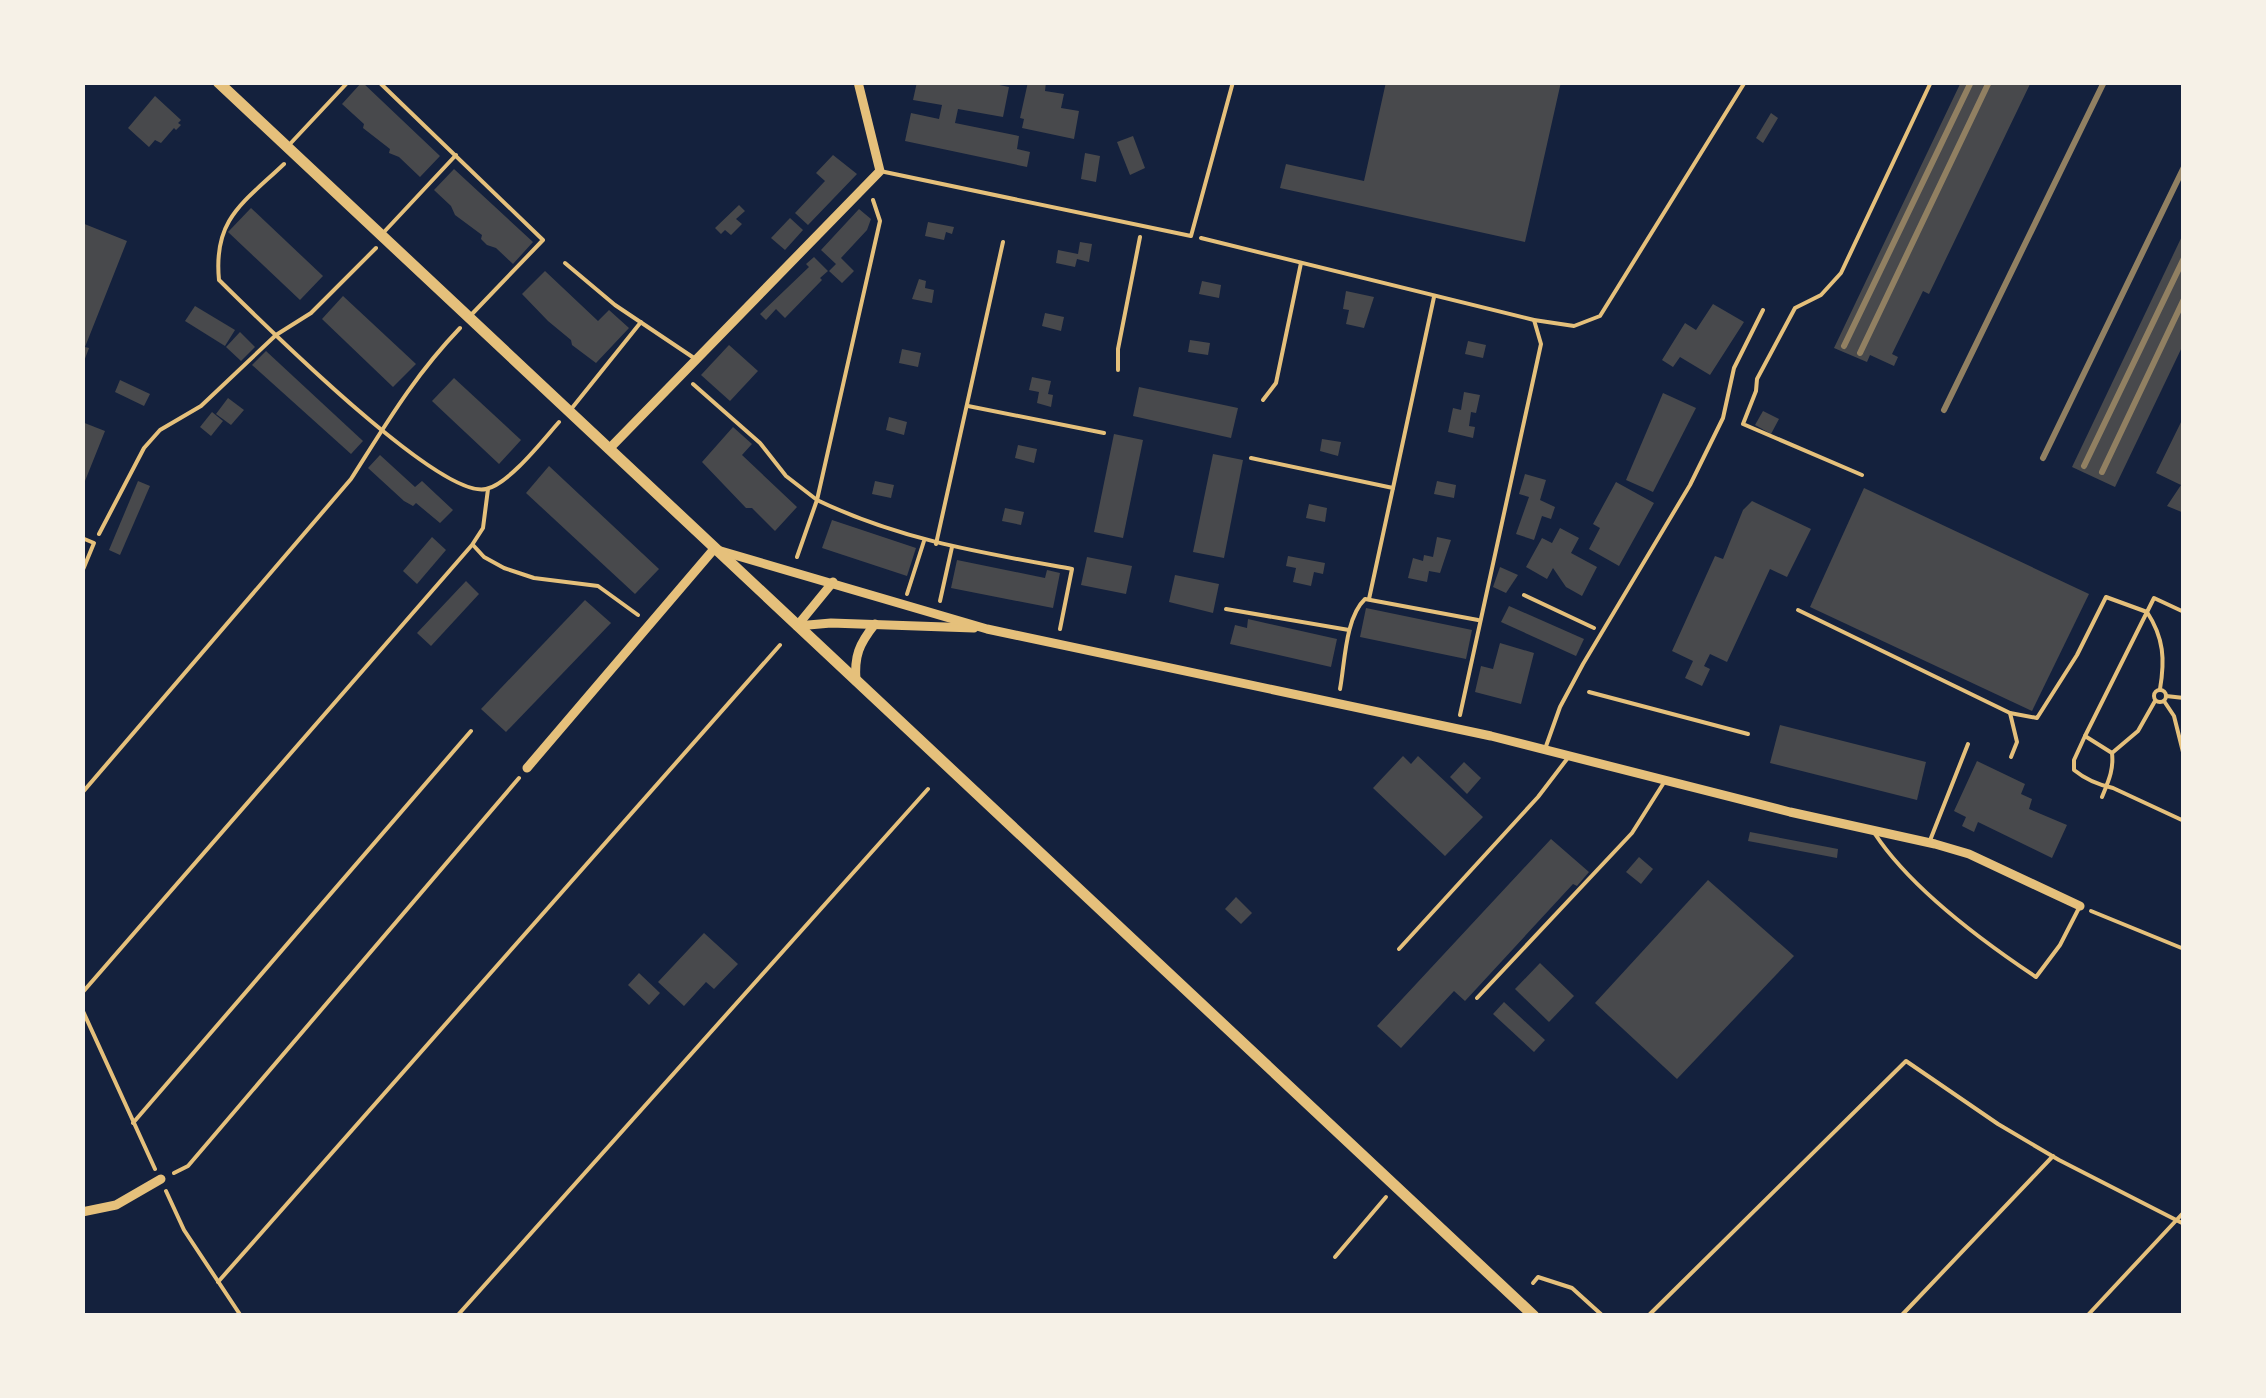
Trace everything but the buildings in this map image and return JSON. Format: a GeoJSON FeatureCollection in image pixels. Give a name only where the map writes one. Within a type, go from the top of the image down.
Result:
{"type":"FeatureCollection","features":[{"type":"Feature","properties":{"kind":"main road"},"geometry":{"type":"LineString","coordinates":[[218,82],[1534,1316]]}},
{"type":"Feature","properties":{"kind":"street"},"geometry":{"type":"LineString","coordinates":[[609,449],[880,171],[858,82]]}},
{"type":"Feature","properties":{"kind":"street"},"geometry":{"type":"LineString","coordinates":[[527,768],[714,549],[986,628],[1456,728],[1929,843],[1969,854],[2080,906]]}},
{"type":"Feature","properties":{"kind":"street"},"geometry":{"type":"LineString","coordinates":[[797,626],[832,582]]}},
{"type":"Feature","properties":{"kind":"street"},"geometry":{"type":"LineString","coordinates":[[856,684],[854,659],[875,624]]}},
{"type":"Feature","properties":{"kind":"street"},"geometry":{"type":"LineString","coordinates":[[797,626],[986,628]]}},
{"type":"Feature","properties":{"kind":"street"},"geometry":{"type":"LineString","coordinates":[[82,1212],[116,1205],[161,1180]]}},
{"type":"Feature","properties":{"kind":"lane"},"geometry":{"type":"LineString","coordinates":[[291,151],[348,82]]}},
{"type":"Feature","properties":{"kind":"lane"},"geometry":{"type":"LineString","coordinates":[[379,82],[543,240],[469,317]]}},
{"type":"Feature","properties":{"kind":"lane"},"geometry":{"type":"LineString","coordinates":[[880,171],[1191,236],[1232,82]]}},
{"type":"Feature","properties":{"kind":"lane"},"geometry":{"type":"LineString","coordinates":[[1862,475],[1743,424],[1757,378],[1795,308],[1821,295],[1841,273],[1930,82]]}},
{"type":"Feature","properties":{"kind":"lane"},"geometry":{"type":"LineString","coordinates":[[384,238],[456,155]]}},
{"type":"Feature","properties":{"kind":"lane"},"geometry":{"type":"LineString","coordinates":[[565,264],[697,361]]}},
{"type":"Feature","properties":{"kind":"lane"},"geometry":{"type":"LineString","coordinates":[[1545,749],[1560,707],[1690,485],[1723,418],[1734,368],[1762,310]]}},
{"type":"Feature","properties":{"kind":"lane"},"geometry":{"type":"LineString","coordinates":[[569,412],[641,322]]}},
{"type":"Feature","properties":{"kind":"lane"},"geometry":{"type":"LineString","coordinates":[[82,538],[94,542],[82,572]]}},
{"type":"Feature","properties":{"kind":"lane"},"geometry":{"type":"LineString","coordinates":[[1590,692],[1748,734]]}},
{"type":"Feature","properties":{"kind":"lane"},"geometry":{"type":"LineString","coordinates":[[1929,843],[1968,744]]}},
{"type":"Feature","properties":{"kind":"lane"},"geometry":{"type":"LineString","coordinates":[[1399,949],[1538,796],[1570,755]]}},
{"type":"Feature","properties":{"kind":"lane"},"geometry":{"type":"LineString","coordinates":[[1477,998],[1632,833],[1666,780]]}},
{"type":"Feature","properties":{"kind":"lane"},"geometry":{"type":"LineString","coordinates":[[1873,831],[1895,864],[2004,956],[2036,977],[2060,945],[2080,906]]}},
{"type":"Feature","properties":{"kind":"path"},"geometry":{"type":"LineString","coordinates":[[1191,236],[1534,320],[1574,326],[1600,316],[1745,82]]}},
{"type":"Feature","properties":{"kind":"path"},"geometry":{"type":"LineString","coordinates":[[291,151],[224,226],[216,252],[219,280],[276,335],[380,428],[469,490],[488,489],[504,480],[569,412]]}},
{"type":"Feature","properties":{"kind":"path"},"geometry":{"type":"LineString","coordinates":[[797,556],[817,500],[880,220],[868,183]]}},
{"type":"Feature","properties":{"kind":"path"},"geometry":{"type":"LineString","coordinates":[[1118,370],[1118,349],[1142,227]]}},
{"type":"Feature","properties":{"kind":"path"},"geometry":{"type":"LineString","coordinates":[[94,542],[144,448],[160,430],[200,406],[276,335],[311,313],[384,238]]}},
{"type":"Feature","properties":{"kind":"path"},"geometry":{"type":"LineString","coordinates":[[936,544],[1003,242]]}},
{"type":"Feature","properties":{"kind":"path"},"geometry":{"type":"LineString","coordinates":[[1263,400],[1276,383],[1301,263]]}},
{"type":"Feature","properties":{"kind":"path"},"geometry":{"type":"LineString","coordinates":[[1368,599],[1434,296]]}},
{"type":"Feature","properties":{"kind":"path"},"geometry":{"type":"LineString","coordinates":[[82,793],[351,479],[380,428],[427,364],[469,317]]}},
{"type":"Feature","properties":{"kind":"path"},"geometry":{"type":"LineString","coordinates":[[1456,728],[1541,344],[1534,320]]}},
{"type":"Feature","properties":{"kind":"path"},"geometry":{"type":"LineString","coordinates":[[682,376],[760,443],[786,476],[817,500],[854,518],[924,541],[1072,569],[1057,644]]}},
{"type":"Feature","properties":{"kind":"path"},"geometry":{"type":"LineString","coordinates":[[968,406],[1104,433]]}},
{"type":"Feature","properties":{"kind":"path"},"geometry":{"type":"LineString","coordinates":[[1251,458],[1393,488]]}},
{"type":"Feature","properties":{"kind":"path"},"geometry":{"type":"LineString","coordinates":[[82,992],[472,545],[483,528],[488,489]]}},
{"type":"Feature","properties":{"kind":"path"},"geometry":{"type":"LineString","coordinates":[[904,604],[924,541]]}},
{"type":"Feature","properties":{"kind":"path"},"geometry":{"type":"LineString","coordinates":[[472,545],[504,568],[534,578],[582,582],[610,592],[650,624]]}},
{"type":"Feature","properties":{"kind":"path"},"geometry":{"type":"LineString","coordinates":[[938,614],[952,547]]}},
{"type":"Feature","properties":{"kind":"path"},"geometry":{"type":"LineString","coordinates":[[1524,595],[1603,632]]}},
{"type":"Feature","properties":{"kind":"path"},"geometry":{"type":"LineString","coordinates":[[1798,610],[2010,714],[2036,718],[2077,655],[2106,597],[2147,612],[2157,626],[2164,656],[2160,690],[2174,716],[2184,756]]}},
{"type":"Feature","properties":{"kind":"path"},"geometry":{"type":"LineString","coordinates":[[2184,612],[2154,598],[2072,766],[2082,776],[2184,821]]}},
{"type":"Feature","properties":{"kind":"path"},"geometry":{"type":"LineString","coordinates":[[1338,703],[1359,603],[1368,599],[1480,620]]}},
{"type":"Feature","properties":{"kind":"path"},"geometry":{"type":"LineString","coordinates":[[1226,609],[1351,630]]}},
{"type":"Feature","properties":{"kind":"path"},"geometry":{"type":"LineString","coordinates":[[218,1282],[780,646]]}},
{"type":"Feature","properties":{"kind":"path"},"geometry":{"type":"LineString","coordinates":[[2102,797],[2111,777],[2112,753],[2138,731],[2155,700],[2154,694],[2160,690]]}},
{"type":"Feature","properties":{"kind":"path"},"geometry":{"type":"LineString","coordinates":[[2155,700],[2184,698]]}},
{"type":"Feature","properties":{"kind":"path"},"geometry":{"type":"LineString","coordinates":[[2010,714],[2018,742],[2011,757]]}},
{"type":"Feature","properties":{"kind":"path"},"geometry":{"type":"LineString","coordinates":[[134,1123],[471,731]]}},
{"type":"Feature","properties":{"kind":"path"},"geometry":{"type":"LineString","coordinates":[[2085,736],[2112,753]]}},
{"type":"Feature","properties":{"kind":"path"},"geometry":{"type":"LineString","coordinates":[[161,1180],[188,1166],[527,768]]}},
{"type":"Feature","properties":{"kind":"path"},"geometry":{"type":"LineString","coordinates":[[457,1316],[928,789]]}},
{"type":"Feature","properties":{"kind":"path"},"geometry":{"type":"LineString","coordinates":[[2080,906],[2184,949]]}},
{"type":"Feature","properties":{"kind":"path"},"geometry":{"type":"LineString","coordinates":[[82,1009],[184,1230],[241,1316]]}},
{"type":"Feature","properties":{"kind":"path"},"geometry":{"type":"LineString","coordinates":[[1648,1316],[1906,1061],[2052,1156],[2180,1222]]}},
{"type":"Feature","properties":{"kind":"path"},"geometry":{"type":"LineString","coordinates":[[1901,1316],[2052,1156]]}},
{"type":"Feature","properties":{"kind":"path"},"geometry":{"type":"LineString","coordinates":[[1335,1257],[1396,1186]]}},
{"type":"Feature","properties":{"kind":"path"},"geometry":{"type":"LineString","coordinates":[[2087,1316],[2180,1222],[2184,1212]]}},
{"type":"Feature","properties":{"kind":"path"},"geometry":{"type":"LineString","coordinates":[[1533,1283],[1538,1277],[1572,1288],[1604,1316]]}},
{"type":"Feature","properties":{"kind":"railway"},"geometry":{"type":"LineString","coordinates":[[1844,346],[1971,82]]}},
{"type":"Feature","properties":{"kind":"railway"},"geometry":{"type":"LineString","coordinates":[[1860,353],[1989,82]]}},
{"type":"Feature","properties":{"kind":"railway"},"geometry":{"type":"LineString","coordinates":[[1944,410],[2104,82]]}},
{"type":"Feature","properties":{"kind":"railway"},"geometry":{"type":"LineString","coordinates":[[2043,458],[2184,167]]}},
{"type":"Feature","properties":{"kind":"railway"},"geometry":{"type":"LineString","coordinates":[[2084,466],[2184,258]]}},
{"type":"Feature","properties":{"kind":"railway"},"geometry":{"type":"LineString","coordinates":[[2102,472],[2184,299]]}}]}
